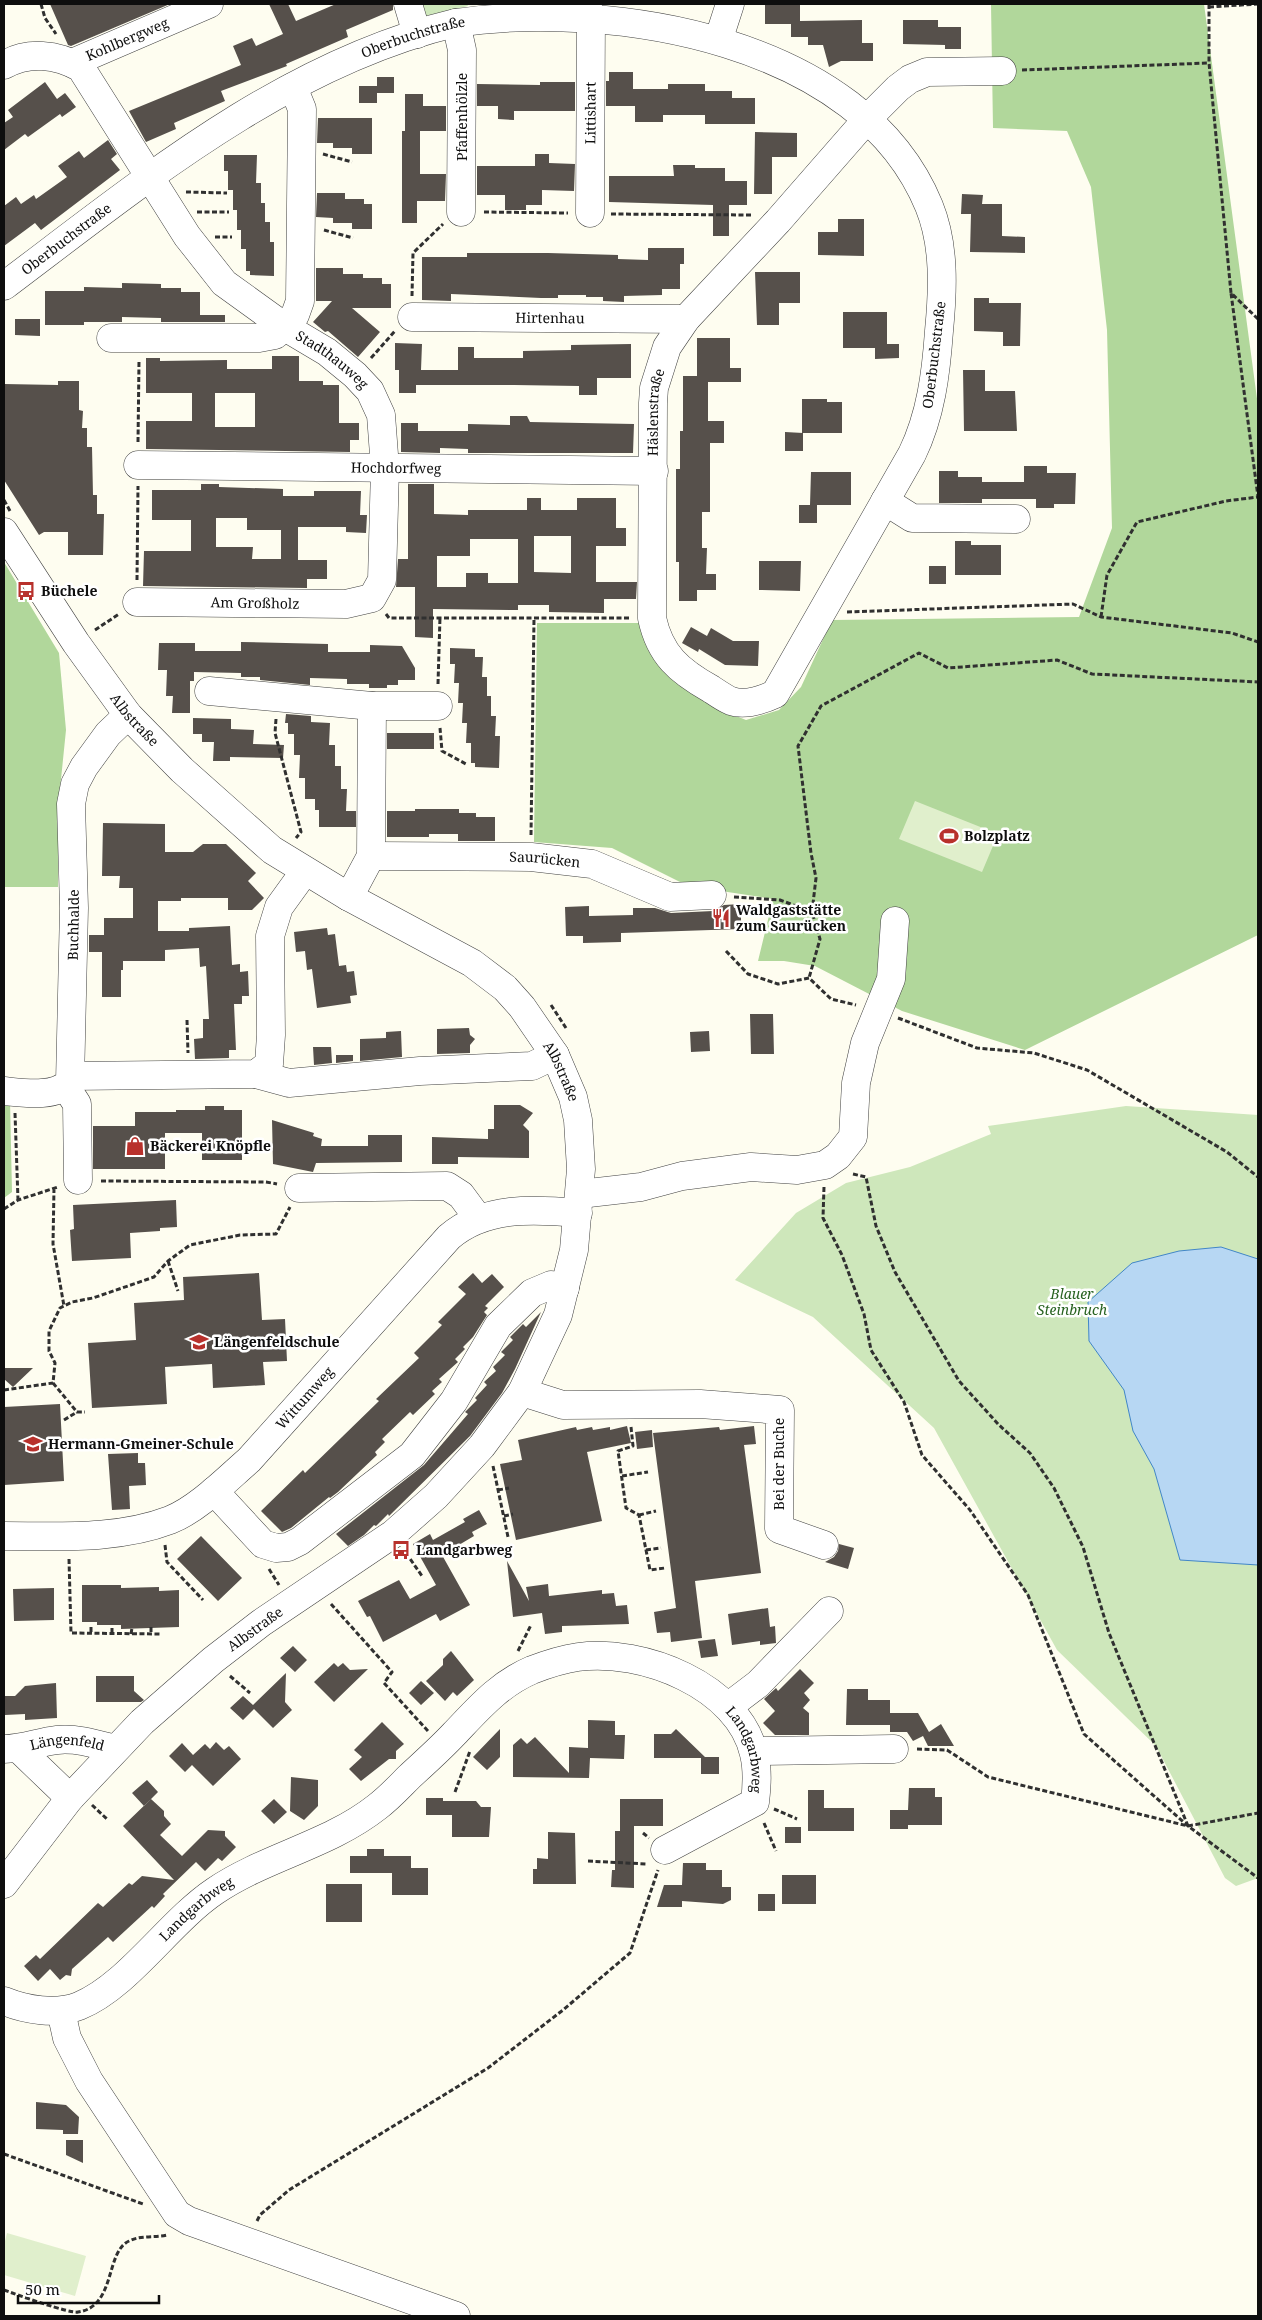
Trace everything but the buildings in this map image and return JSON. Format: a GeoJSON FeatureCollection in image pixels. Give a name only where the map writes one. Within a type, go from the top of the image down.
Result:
{"type":"FeatureCollection","features":[{"type":"Feature","properties":{"kind":"street","name":"Kohlbergweg"},"geometry":{"type":"LineString","coordinates":[[72,63],[209,4]]}},
{"type":"Feature","properties":{"kind":"street"},"geometry":{"type":"LineString","coordinates":[[408,4],[417,34]]}},
{"type":"Feature","properties":{"kind":"street"},"geometry":{"type":"LineString","coordinates":[[720,35],[730,4]]}},
{"type":"Feature","properties":{"kind":"street","name":"Oberbuchstraße"},"geometry":{"type":"LineString","coordinates":[[4,286],[155,186],[248,111],[293,87],[366,53],[417,34],[456,23],[524,13],[686,18],[720,35],[769,54],[819,80],[868,118],[898,152],[916,179],[938,234],[942,300],[931,396],[925,424],[917,444],[823,613],[775,694]]}},
{"type":"Feature","properties":{"kind":"street","name":"Littishart"},"geometry":{"type":"LineString","coordinates":[[590,213],[592,14]]}},
{"type":"Feature","properties":{"kind":"street","name":"Pfaffenhölzle"},"geometry":{"type":"LineString","coordinates":[[456,23],[462,50],[461,212]]}},
{"type":"Feature","properties":{"kind":"street","name":"Kohlbergweg"},"geometry":{"type":"LineString","coordinates":[[4,65],[24,56],[32,56],[72,63],[81,68],[155,186]]}},
{"type":"Feature","properties":{"kind":"street"},"geometry":{"type":"LineString","coordinates":[[868,118],[904,83],[927,72],[1002,71]]}},
{"type":"Feature","properties":{"kind":"street"},"geometry":{"type":"LineString","coordinates":[[110,338],[258,338],[275,335],[295,315],[300,302],[302,110],[293,87]]}},
{"type":"Feature","properties":{"kind":"street","name":"Häslenstraße"},"geometry":{"type":"LineString","coordinates":[[775,694],[747,703],[731,701],[690,677],[668,657],[656,634],[652,618],[654,388],[667,347],[686,319],[778,221],[868,118]]}},
{"type":"Feature","properties":{"kind":"street","name":"Stadthauweg"},"geometry":{"type":"LineString","coordinates":[[155,186],[201,257],[224,283],[285,326],[327,352],[356,376],[370,392],[381,415],[385,468],[382,580],[372,598]]}},
{"type":"Feature","properties":{"kind":"street","name":"Hirtenhau"},"geometry":{"type":"LineString","coordinates":[[412,316],[686,319]]}},
{"type":"Feature","properties":{"kind":"street","name":"Hochdorfweg"},"geometry":{"type":"LineString","coordinates":[[138,465],[654,470]]}},
{"type":"Feature","properties":{"kind":"street"},"geometry":{"type":"LineString","coordinates":[[885,501],[912,518],[1016,518]]}},
{"type":"Feature","properties":{"kind":"street","name":"Albstraße"},"geometry":{"type":"LineString","coordinates":[[4,1884],[83,1803],[115,1749],[142,1722],[213,1660],[261,1623],[316,1588],[392,1534],[436,1496],[482,1446],[522,1392],[558,1315],[574,1250],[579,1203],[578,1120],[562,1046],[487,973],[349,897],[294,864],[258,838],[202,789],[128,715],[76,643],[9,525]]}},
{"type":"Feature","properties":{"kind":"street","name":"Am Großholz"},"geometry":{"type":"LineString","coordinates":[[137,602],[346,604],[372,598]]}},
{"type":"Feature","properties":{"kind":"street"},"geometry":{"type":"LineString","coordinates":[[209,691],[372,706],[438,706]]}},
{"type":"Feature","properties":{"kind":"street"},"geometry":{"type":"LineString","coordinates":[[349,897],[371,856],[372,706]]}},
{"type":"Feature","properties":{"kind":"street","name":"Buchhalde"},"geometry":{"type":"LineString","coordinates":[[68,1081],[74,908],[71,804],[75,784],[84,767],[108,734],[128,715]]}},
{"type":"Feature","properties":{"kind":"street","name":"Saurücken"},"geometry":{"type":"LineString","coordinates":[[371,856],[531,857],[592,864],[670,897],[712,895]]}},
{"type":"Feature","properties":{"kind":"street"},"geometry":{"type":"LineString","coordinates":[[256,1074],[269,1064],[271,1035],[270,936],[294,864]]}},
{"type":"Feature","properties":{"kind":"street"},"geometry":{"type":"LineString","coordinates":[[825,1165],[838,1156],[852,1137],[856,1083],[865,1043],[880,1011],[891,979],[895,921]]}},
{"type":"Feature","properties":{"kind":"street"},"geometry":{"type":"LineString","coordinates":[[9,1092],[50,1092],[60,1090],[68,1081],[256,1074],[289,1083],[420,1071],[532,1066],[562,1046]]}},
{"type":"Feature","properties":{"kind":"street"},"geometry":{"type":"LineString","coordinates":[[66,1184],[77,1104],[68,1081]]}},
{"type":"Feature","properties":{"kind":"street","name":"Wittumweg"},"geometry":{"type":"LineString","coordinates":[[4,1536],[68,1536],[128,1532],[171,1519],[214,1491],[249,1460],[449,1237],[462,1226],[478,1218],[505,1212],[553,1211],[682,1176],[751,1167],[798,1170],[825,1165]]}},
{"type":"Feature","properties":{"kind":"street"},"geometry":{"type":"LineString","coordinates":[[299,1188],[447,1186],[461,1195],[478,1218]]}},
{"type":"Feature","properties":{"kind":"street"},"geometry":{"type":"LineString","coordinates":[[214,1491],[263,1544],[276,1548],[288,1547],[300,1541],[412,1455],[454,1401],[498,1326],[532,1293],[551,1285],[565,1288]]}},
{"type":"Feature","properties":{"kind":"street","name":"Bei der Buche"},"geometry":{"type":"LineString","coordinates":[[522,1392],[563,1405],[721,1405],[780,1410],[779,1529],[824,1545]]}},
{"type":"Feature","properties":{"kind":"street"},"geometry":{"type":"LineString","coordinates":[[729,1706],[758,1684],[829,1611]]}},
{"type":"Feature","properties":{"kind":"street","name":"Landgarbweg"},"geometry":{"type":"LineString","coordinates":[[4,2001],[34,2010],[61,2010],[79,2006],[103,1992],[183,1916],[216,1890],[349,1826],[378,1807],[448,1740],[482,1703],[512,1681],[533,1670],[578,1657],[622,1657],[659,1666],[697,1683],[729,1706],[754,1751],[758,1776],[755,1802],[665,1850]]}},
{"type":"Feature","properties":{"kind":"street","name":"Längenfeld"},"geometry":{"type":"LineString","coordinates":[[11,1749],[58,1740],[81,1741],[115,1749]]}},
{"type":"Feature","properties":{"kind":"street","name":"Längenfeld"},"geometry":{"type":"LineString","coordinates":[[11,1749],[83,1803]]}},
{"type":"Feature","properties":{"kind":"street"},"geometry":{"type":"LineString","coordinates":[[754,1751],[894,1749]]}},
{"type":"Feature","properties":{"kind":"street"},"geometry":{"type":"LineString","coordinates":[[61,2010],[67,2038],[89,2080],[183,2218],[456,2316]]}},
{"type":"Feature","properties":{"kind":"path"},"geometry":{"type":"LineString","coordinates":[[1101,617],[1107,575],[1137,522],[1226,501],[1258,497],[1231,293],[1209,63],[1209,5],[1258,4]]}},
{"type":"Feature","properties":{"kind":"path"},"geometry":{"type":"LineString","coordinates":[[1002,71],[1209,63]]}},
{"type":"Feature","properties":{"kind":"path"},"geometry":{"type":"LineString","coordinates":[[155,186],[227,193]]}},
{"type":"Feature","properties":{"kind":"path"},"geometry":{"type":"LineString","coordinates":[[356,376],[403,322],[412,316],[413,254],[454,212],[752,215],[778,221]]}},
{"type":"Feature","properties":{"kind":"path"},"geometry":{"type":"LineString","coordinates":[[301,224],[353,238]]}},
{"type":"Feature","properties":{"kind":"path"},"geometry":{"type":"LineString","coordinates":[[1231,293],[1258,319]]}},
{"type":"Feature","properties":{"kind":"path"},"geometry":{"type":"LineString","coordinates":[[4,500],[9,525]]}},
{"type":"Feature","properties":{"kind":"path"},"geometry":{"type":"LineString","coordinates":[[372,598],[389,618],[652,618]]}},
{"type":"Feature","properties":{"kind":"path"},"geometry":{"type":"LineString","coordinates":[[76,643],[137,602]]}},
{"type":"Feature","properties":{"kind":"path"},"geometry":{"type":"LineString","coordinates":[[823,613],[1073,604],[1101,617],[1232,633],[1258,642]]}},
{"type":"Feature","properties":{"kind":"path"},"geometry":{"type":"LineString","coordinates":[[440,617],[438,706],[442,751],[466,764]]}},
{"type":"Feature","properties":{"kind":"path"},"geometry":{"type":"LineString","coordinates":[[531,857],[534,619]]}},
{"type":"Feature","properties":{"kind":"path"},"geometry":{"type":"LineString","coordinates":[[809,978],[820,939],[812,912],[816,878],[811,853],[798,746],[821,706],[919,653],[948,668],[1057,660],[1092,674],[1258,682]]}},
{"type":"Feature","properties":{"kind":"path"},"geometry":{"type":"LineString","coordinates":[[276,696],[275,733],[301,832],[294,864]]}},
{"type":"Feature","properties":{"kind":"path"},"geometry":{"type":"LineString","coordinates":[[712,895],[780,900],[812,912]]}},
{"type":"Feature","properties":{"kind":"path"},"geometry":{"type":"LineString","coordinates":[[726,951],[748,974],[778,984],[809,978]]}},
{"type":"Feature","properties":{"kind":"path"},"geometry":{"type":"LineString","coordinates":[[809,978],[831,1000],[880,1011],[977,1048],[1034,1053],[1087,1070],[1227,1152],[1258,1177]]}},
{"type":"Feature","properties":{"kind":"path"},"geometry":{"type":"LineString","coordinates":[[548,1001],[563,1020],[562,1046]]}},
{"type":"Feature","properties":{"kind":"path"},"geometry":{"type":"LineString","coordinates":[[187,1020],[188,1076]]}},
{"type":"Feature","properties":{"kind":"path"},"geometry":{"type":"LineString","coordinates":[[9,1092],[18,1200]]}},
{"type":"Feature","properties":{"kind":"path"},"geometry":{"type":"LineString","coordinates":[[1188,1826],[1108,1633],[1083,1547],[1054,1488],[1030,1453],[999,1425],[959,1381],[895,1272],[876,1226],[866,1177],[825,1165],[823,1218],[842,1255],[864,1314],[871,1350],[904,1402],[922,1455],[970,1510],[1028,1595],[1084,1734],[1188,1826],[1258,1878]]}},
{"type":"Feature","properties":{"kind":"path"},"geometry":{"type":"LineString","coordinates":[[4,1209],[18,1200],[66,1184],[266,1182],[299,1188],[276,1234],[240,1235],[190,1245],[168,1261],[154,1277],[60,1308],[49,1331],[49,1350],[55,1363],[53,1384],[77,1412]]}},
{"type":"Feature","properties":{"kind":"path"},"geometry":{"type":"LineString","coordinates":[[64,1306],[53,1244],[66,1184]]}},
{"type":"Feature","properties":{"kind":"path"},"geometry":{"type":"LineString","coordinates":[[168,1261],[178,1291]]}},
{"type":"Feature","properties":{"kind":"path"},"geometry":{"type":"LineString","coordinates":[[4,1390],[53,1384]]}},
{"type":"Feature","properties":{"kind":"path"},"geometry":{"type":"LineString","coordinates":[[64,1420],[77,1412],[85,1412]]}},
{"type":"Feature","properties":{"kind":"path"},"geometry":{"type":"LineString","coordinates":[[633,1446],[618,1451],[626,1508],[639,1515],[656,1511]]}},
{"type":"Feature","properties":{"kind":"path"},"geometry":{"type":"LineString","coordinates":[[495,1472],[508,1537]]}},
{"type":"Feature","properties":{"kind":"path"},"geometry":{"type":"LineString","coordinates":[[622,1476],[648,1472]]}},
{"type":"Feature","properties":{"kind":"path"},"geometry":{"type":"LineString","coordinates":[[498,1490],[509,1488]]}},
{"type":"Feature","properties":{"kind":"path"},"geometry":{"type":"LineString","coordinates":[[504,1516],[513,1514]]}},
{"type":"Feature","properties":{"kind":"path"},"geometry":{"type":"LineString","coordinates":[[639,1515],[650,1570],[664,1568]]}},
{"type":"Feature","properties":{"kind":"path"},"geometry":{"type":"LineString","coordinates":[[68,1536],[71,1633],[160,1634]]}},
{"type":"Feature","properties":{"kind":"path"},"geometry":{"type":"LineString","coordinates":[[164,1540],[167,1562],[203,1600]]}},
{"type":"Feature","properties":{"kind":"path"},"geometry":{"type":"LineString","coordinates":[[646,1550],[660,1548]]}},
{"type":"Feature","properties":{"kind":"path"},"geometry":{"type":"LineString","coordinates":[[414,1566],[422,1576]]}},
{"type":"Feature","properties":{"kind":"path"},"geometry":{"type":"LineString","coordinates":[[316,1588],[392,1672],[384,1683],[448,1740],[471,1751],[454,1792]]}},
{"type":"Feature","properties":{"kind":"path"},"geometry":{"type":"LineString","coordinates":[[91,1627],[91,1634]]}},
{"type":"Feature","properties":{"kind":"path"},"geometry":{"type":"LineString","coordinates":[[150,1627],[150,1634]]}},
{"type":"Feature","properties":{"kind":"path"},"geometry":{"type":"LineString","coordinates":[[112,1628],[112,1634]]}},
{"type":"Feature","properties":{"kind":"path"},"geometry":{"type":"LineString","coordinates":[[132,1628],[132,1634]]}},
{"type":"Feature","properties":{"kind":"path"},"geometry":{"type":"LineString","coordinates":[[240,1684],[250,1693]]}},
{"type":"Feature","properties":{"kind":"path"},"geometry":{"type":"LineString","coordinates":[[894,1749],[947,1750],[988,1776],[1188,1826],[1258,1813]]}},
{"type":"Feature","properties":{"kind":"path"},"geometry":{"type":"LineString","coordinates":[[755,1802],[776,1850]]}},
{"type":"Feature","properties":{"kind":"path"},"geometry":{"type":"LineString","coordinates":[[83,1803],[108,1820]]}},
{"type":"Feature","properties":{"kind":"path"},"geometry":{"type":"LineString","coordinates":[[588,1861],[650,1864],[665,1850]]}},
{"type":"Feature","properties":{"kind":"path"},"geometry":{"type":"LineString","coordinates":[[247,2242],[260,2215],[289,2190],[488,2068],[563,2010],[630,1954],[665,1850]]}},
{"type":"Feature","properties":{"kind":"path"},"geometry":{"type":"LineString","coordinates":[[4,2154],[183,2218],[182,2232],[160,2237],[142,2237],[127,2242],[115,2258],[103,2295],[92,2307],[76,2313],[4,2290]]}},
{"type":"Feature","properties":{"kind":"green space"},"geometry":{"type":"Polygon","coordinates":[[[417,4],[467,4],[468,6],[422,17],[417,4]]]}},
{"type":"Feature","properties":{"kind":"green space"},"geometry":{"type":"Polygon","coordinates":[[[991,4],[1204,4],[1258,406],[1258,935],[1025,1050],[902,1011],[815,966],[784,961],[758,961],[773,899],[688,886],[612,848],[534,842],[537,623],[642,623],[726,712],[746,720],[779,710],[801,687],[832,620],[1079,617],[1112,528],[1107,330],[1091,187],[1067,131],[993,128],[991,4]]]}},
{"type":"Feature","properties":{"kind":"green space"},"geometry":{"type":"Polygon","coordinates":[[[4,562],[59,653],[66,730],[58,809],[58,887],[4,887],[4,562]]]}},
{"type":"Feature","properties":{"kind":"green space","name":"Bolzplatz"},"geometry":{"type":"Polygon","coordinates":[[[915,801],[998,834],[982,872],[899,839],[915,801]]]}},
{"type":"Feature","properties":{"kind":"green space"},"geometry":{"type":"Polygon","coordinates":[[[10,1100],[12,1192],[4,1198],[4,1101],[10,1100]]]}},
{"type":"Feature","properties":{"kind":"green space","name":"Blauer Steinbruch"},"geometry":{"type":"Polygon","coordinates":[[[1126,1106],[1258,1115],[1258,1878],[1236,1886],[1225,1878],[1156,1746],[1057,1650],[934,1428],[813,1317],[735,1280],[796,1213],[846,1183],[910,1167],[991,1134],[988,1126],[1126,1106]]]}},
{"type":"Feature","properties":{"kind":"green space"},"geometry":{"type":"Polygon","coordinates":[[[7,2233],[86,2256],[75,2296],[4,2275],[4,2245],[7,2233]]]}},
{"type":"Feature","properties":{"kind":"water"},"geometry":{"type":"Polygon","coordinates":[[[1221,1247],[1258,1259],[1258,1565],[1180,1560],[1154,1469],[1133,1431],[1124,1390],[1089,1341],[1088,1302],[1132,1263],[1179,1251],[1221,1247]]]}},
{"type":"Feature","properties":{"kind":"place","name":"Büchele"},"geometry":{"type":"Point","coordinates":[26,591]}},
{"type":"Feature","properties":{"kind":"place","name":"Bolzplatz"},"geometry":{"type":"Point","coordinates":[949,836]}},
{"type":"Feature","properties":{"kind":"place","name":"Waldgaststätte zum Saurücken"},"geometry":{"type":"Point","coordinates":[721,918]}},
{"type":"Feature","properties":{"kind":"place","name":"Bäckerei Knöpfle"},"geometry":{"type":"Point","coordinates":[135,1146]}},
{"type":"Feature","properties":{"kind":"place","name":"Längenfeldschule"},"geometry":{"type":"Point","coordinates":[199,1342]}},
{"type":"Feature","properties":{"kind":"place","name":"Hermann-Gmeiner-Schule"},"geometry":{"type":"Point","coordinates":[33,1444]}},
{"type":"Feature","properties":{"kind":"place","name":"Landgarbweg"},"geometry":{"type":"Point","coordinates":[401,1550]}}]}
